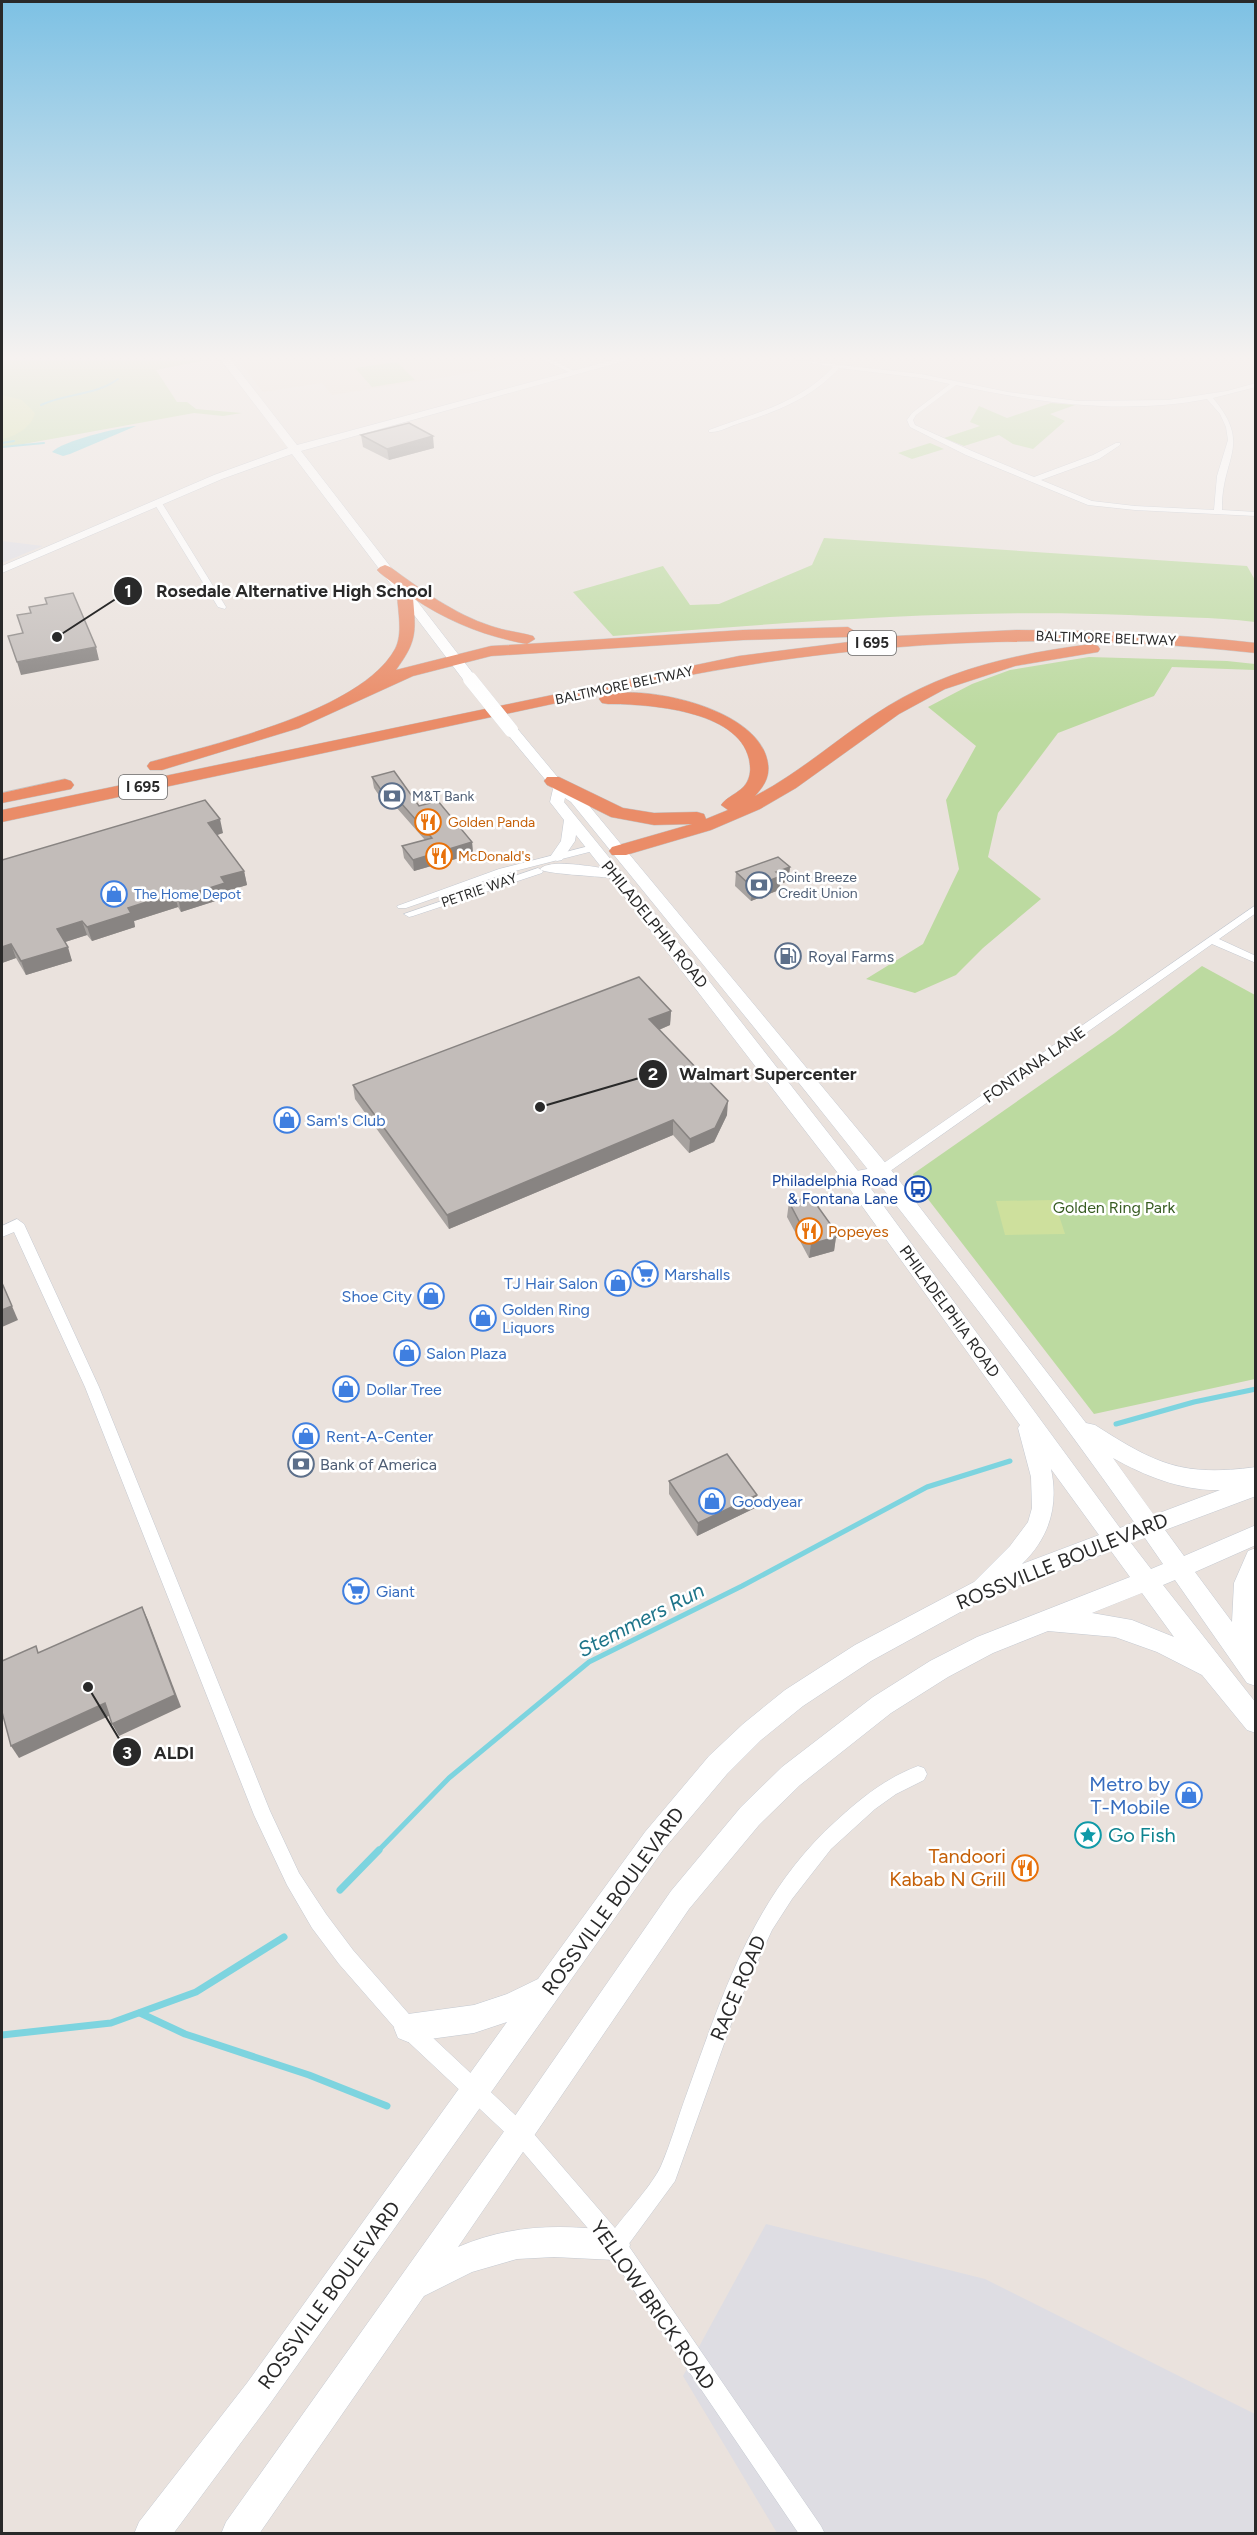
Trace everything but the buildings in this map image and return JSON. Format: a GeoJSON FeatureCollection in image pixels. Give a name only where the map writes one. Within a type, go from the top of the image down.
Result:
{"type":"FeatureCollection","features":[{"type":"Feature","properties":{"kind":"highway"},"geometry":{"type":"LineString","coordinates":[[385,570],[436,608],[465,623],[485,630],[539,641],[602,644]]}},
{"type":"Feature","properties":{"kind":"highway"},"geometry":{"type":"LineString","coordinates":[[361,691],[388,670],[404,648],[407,632],[405,595]]}},
{"type":"Feature","properties":{"kind":"highway","name":"BALTIMORE BELTWAY"},"geometry":{"type":"LineString","coordinates":[[2,798],[690,655],[848,632],[935,625],[1044,622],[1176,627],[1256,635]]}},
{"type":"Feature","properties":{"kind":"highway"},"geometry":{"type":"LineString","coordinates":[[156,766],[281,728],[407,672],[491,651],[764,634],[848,632]]}},
{"type":"Feature","properties":{"kind":"highway","name":"BALTIMORE BELTWAY"},"geometry":{"type":"LineString","coordinates":[[2,816],[704,668],[794,652],[940,638],[1063,636],[1169,640],[1256,648]]}},
{"type":"Feature","properties":{"kind":"highway"},"geometry":{"type":"LineString","coordinates":[[606,849],[703,827],[754,805],[893,709],[935,687],[973,673],[1038,657],[1122,647],[1187,648],[1256,653]]}},
{"type":"Feature","properties":{"kind":"highway"},"geometry":{"type":"LineString","coordinates":[[494,713],[593,700],[631,699],[680,704],[717,717],[740,731],[748,740],[760,760],[760,770],[756,784],[746,795],[722,809],[606,849]]}},
{"type":"Feature","properties":{"kind":"highway"},"geometry":{"type":"LineString","coordinates":[[2,833],[58,813],[259,762]]}},
{"type":"Feature","properties":{"kind":"highway"},"geometry":{"type":"LineString","coordinates":[[2,793],[78,782]]}},
{"type":"Feature","properties":{"kind":"highway"},"geometry":{"type":"LineString","coordinates":[[556,785],[618,813],[654,819],[697,818]]}},
{"type":"Feature","properties":{"kind":"main road"},"geometry":{"type":"LineString","coordinates":[[2,570],[221,478]]}},
{"type":"Feature","properties":{"kind":"main road","name":"PHILADELPHIA ROAD"},"geometry":{"type":"LineString","coordinates":[[317,478],[385,570],[511,730],[556,785],[576,798],[606,849],[615,874],[851,1176],[1146,1581],[1212,1669],[1256,1722]]}},
{"type":"Feature","properties":{"kind":"main road","name":"PHILADELPHIA ROAD"},"geometry":{"type":"LineString","coordinates":[[556,785],[557,802],[572,820],[606,849],[881,1171],[1075,1424],[1256,1675]]}},
{"type":"Feature","properties":{"kind":"main road"},"geometry":{"type":"LineString","coordinates":[[572,820],[568,841],[552,863],[615,874]]}},
{"type":"Feature","properties":{"kind":"main road"},"geometry":{"type":"LineString","coordinates":[[978,1591],[1019,1552],[1030,1539],[1040,1521],[1045,1482],[1024,1411]]}},
{"type":"Feature","properties":{"kind":"main road"},"geometry":{"type":"LineString","coordinates":[[1075,1424],[1127,1456],[1167,1473],[1208,1481],[1256,1476]]}},
{"type":"Feature","properties":{"kind":"main road","name":"ROSSVILLE BOULEVARD"},"geometry":{"type":"LineString","coordinates":[[151,2534],[252,2403],[684,1803],[752,1732],[832,1671],[978,1591],[1256,1486]]}},
{"type":"Feature","properties":{"kind":"main road"},"geometry":{"type":"LineString","coordinates":[[238,2534],[520,2133],[680,1900],[750,1816],[790,1776],[882,1705],[939,1669],[985,1645],[1180,1568],[1256,1534]]}},
{"type":"Feature","properties":{"kind":"main road"},"geometry":{"type":"LineString","coordinates":[[1256,1558],[1249,1569],[1243,1592],[1243,1607],[1245,1633],[1256,1665]]}},
{"type":"Feature","properties":{"kind":"main road"},"geometry":{"type":"LineString","coordinates":[[1044,1622],[1106,1624],[1127,1628],[1173,1647],[1212,1669]]}},
{"type":"Feature","properties":{"kind":"main road"},"geometry":{"type":"LineString","coordinates":[[408,2028],[474,2019],[511,2007],[548,1989]]}},
{"type":"Feature","properties":{"kind":"main road"},"geometry":{"type":"LineString","coordinates":[[413,2285],[458,2261],[519,2244],[615,2245]]}},
{"type":"Feature","properties":{"kind":"street"},"geometry":{"type":"LineString","coordinates":[[1029,478],[1082,500],[1108,506],[1256,514]]}},
{"type":"Feature","properties":{"kind":"street"},"geometry":{"type":"LineString","coordinates":[[1033,480],[1038,478]]}},
{"type":"Feature","properties":{"kind":"street"},"geometry":{"type":"LineString","coordinates":[[1218,512],[1220,492],[1228,478]]}},
{"type":"Feature","properties":{"kind":"street"},"geometry":{"type":"LineString","coordinates":[[158,503],[222,607]]}},
{"type":"Feature","properties":{"kind":"street","name":"PETRIE WAY"},"geometry":{"type":"LineString","coordinates":[[406,910],[487,887],[552,863],[606,849]]}},
{"type":"Feature","properties":{"kind":"street","name":"FONTANA LANE"},"geometry":{"type":"LineString","coordinates":[[851,1176],[881,1171],[1256,908]]}},
{"type":"Feature","properties":{"kind":"street"},"geometry":{"type":"LineString","coordinates":[[1211,940],[1256,960]]}},
{"type":"Feature","properties":{"kind":"street","name":"YELLOW BRICK ROAD"},"geometry":{"type":"LineString","coordinates":[[2,1232],[17,1224],[92,1387],[263,1815],[293,1878],[320,1921],[376,1994],[474,2092],[520,2133],[615,2245],[813,2534]]}},
{"type":"Feature","properties":{"kind":"street","name":"RACE ROAD"},"geometry":{"type":"LineString","coordinates":[[615,2245],[668,2174],[679,2150],[694,2099],[730,1999],[765,1923],[785,1892],[825,1843],[869,1803],[890,1788],[918,1774]]}},
{"type":"Feature","properties":{"kind":"shaded area"},"geometry":{"type":"Polygon","coordinates":[[[2,541],[43,546],[2,563],[2,541]]]}},
{"type":"Feature","properties":{"kind":"shaded area"},"geometry":{"type":"Polygon","coordinates":[[[766,2224],[985,2279],[1255,2414],[1255,2533],[777,2533],[683,2376],[766,2224]]]}},
{"type":"Feature","properties":{"kind":"green space"},"geometry":{"type":"Polygon","coordinates":[[[824,538],[1247,566],[1255,580],[1255,622],[1064,613],[935,615],[613,636],[573,592],[663,566],[690,605],[719,604],[812,565],[824,538]]]}},
{"type":"Feature","properties":{"kind":"green space"},"geometry":{"type":"Polygon","coordinates":[[[1089,657],[1227,661],[1255,664],[1255,670],[1172,667],[1154,696],[1058,733],[998,813],[988,857],[1041,899],[983,948],[956,975],[915,993],[866,979],[923,944],[959,869],[946,800],[976,746],[928,707],[972,684],[1010,670],[1089,657]]]}},
{"type":"Feature","properties":{"kind":"green space","name":"Golden Ring Park"},"geometry":{"type":"Polygon","coordinates":[[[1202,966],[1255,995],[1255,1379],[1094,1414],[914,1181],[913,1174],[1115,1033],[1202,966]]]}},
{"type":"Feature","properties":{"kind":"green space"},"geometry":{"type":"Polygon","coordinates":[[[1054,1200],[1065,1234],[1005,1235],[996,1201],[1054,1200]]]}},
{"type":"Feature","properties":{"kind":"waterway","name":"Stemmers Run"},"geometry":{"type":"LineString","coordinates":[[1116,1424],[1194,1402],[1256,1389]]}},
{"type":"Feature","properties":{"kind":"waterway","name":"Stemmers Run"},"geometry":{"type":"LineString","coordinates":[[378,1851],[449,1778],[589,1662],[742,1586],[927,1487],[1010,1461]]}},
{"type":"Feature","properties":{"kind":"waterway","name":"Stemmers Run"},"geometry":{"type":"LineString","coordinates":[[340,1890],[379,1850]]}},
{"type":"Feature","properties":{"kind":"waterway","name":"Stemmers Run"},"geometry":{"type":"LineString","coordinates":[[2,2035],[111,2023],[196,1992],[284,1937]]}},
{"type":"Feature","properties":{"kind":"waterway"},"geometry":{"type":"LineString","coordinates":[[140,2013],[185,2034],[309,2075],[387,2106]]}},
{"type":"Feature","properties":{"kind":"place","name":"Rosedale Alternative High School"},"geometry":{"type":"Point","coordinates":[57,637]}},
{"type":"Feature","properties":{"kind":"place","name":"M&T Bank"},"geometry":{"type":"Point","coordinates":[392,796]}},
{"type":"Feature","properties":{"kind":"place","name":"Golden Panda"},"geometry":{"type":"Point","coordinates":[428,822]}},
{"type":"Feature","properties":{"kind":"place","name":"McDonald's"},"geometry":{"type":"Point","coordinates":[439,856]}},
{"type":"Feature","properties":{"kind":"place","name":"Point Breeze Credit Union"},"geometry":{"type":"Point","coordinates":[759,885]}},
{"type":"Feature","properties":{"kind":"place","name":"The Home Depot"},"geometry":{"type":"Point","coordinates":[114,894]}},
{"type":"Feature","properties":{"kind":"place","name":"Royal Farms"},"geometry":{"type":"Point","coordinates":[788,956]}},
{"type":"Feature","properties":{"kind":"place","name":"Walmart Supercenter"},"geometry":{"type":"Point","coordinates":[540,1107]}},
{"type":"Feature","properties":{"kind":"place","name":"Sam's Club"},"geometry":{"type":"Point","coordinates":[287,1120]}},
{"type":"Feature","properties":{"kind":"place","name":"Philadelphia Road & Fontana Lane"},"geometry":{"type":"Point","coordinates":[918,1189]}},
{"type":"Feature","properties":{"kind":"place","name":"Popeyes"},"geometry":{"type":"Point","coordinates":[809,1231]}},
{"type":"Feature","properties":{"kind":"place","name":"Marshalls"},"geometry":{"type":"Point","coordinates":[645,1274]}},
{"type":"Feature","properties":{"kind":"place","name":"TJ Hair Salon"},"geometry":{"type":"Point","coordinates":[618,1283]}},
{"type":"Feature","properties":{"kind":"place","name":"Shoe City"},"geometry":{"type":"Point","coordinates":[431,1296]}},
{"type":"Feature","properties":{"kind":"place","name":"Golden Ring Liquors"},"geometry":{"type":"Point","coordinates":[483,1318]}},
{"type":"Feature","properties":{"kind":"place","name":"Salon Plaza"},"geometry":{"type":"Point","coordinates":[407,1353]}},
{"type":"Feature","properties":{"kind":"place","name":"Dollar Tree"},"geometry":{"type":"Point","coordinates":[346,1389]}},
{"type":"Feature","properties":{"kind":"place","name":"Rent-A-Center"},"geometry":{"type":"Point","coordinates":[306,1436]}},
{"type":"Feature","properties":{"kind":"place","name":"Bank of America"},"geometry":{"type":"Point","coordinates":[301,1464]}},
{"type":"Feature","properties":{"kind":"place","name":"Goodyear"},"geometry":{"type":"Point","coordinates":[712,1501]}},
{"type":"Feature","properties":{"kind":"place","name":"Giant"},"geometry":{"type":"Point","coordinates":[356,1591]}},
{"type":"Feature","properties":{"kind":"place","name":"ALDI"},"geometry":{"type":"Point","coordinates":[88,1687]}},
{"type":"Feature","properties":{"kind":"place","name":"Metro by T-Mobile"},"geometry":{"type":"Point","coordinates":[1189,1795]}},
{"type":"Feature","properties":{"kind":"place","name":"Go Fish"},"geometry":{"type":"Point","coordinates":[1088,1835]}},
{"type":"Feature","properties":{"kind":"place","name":"Tandoori Kabab N Grill"},"geometry":{"type":"Point","coordinates":[1025,1868]}}]}
